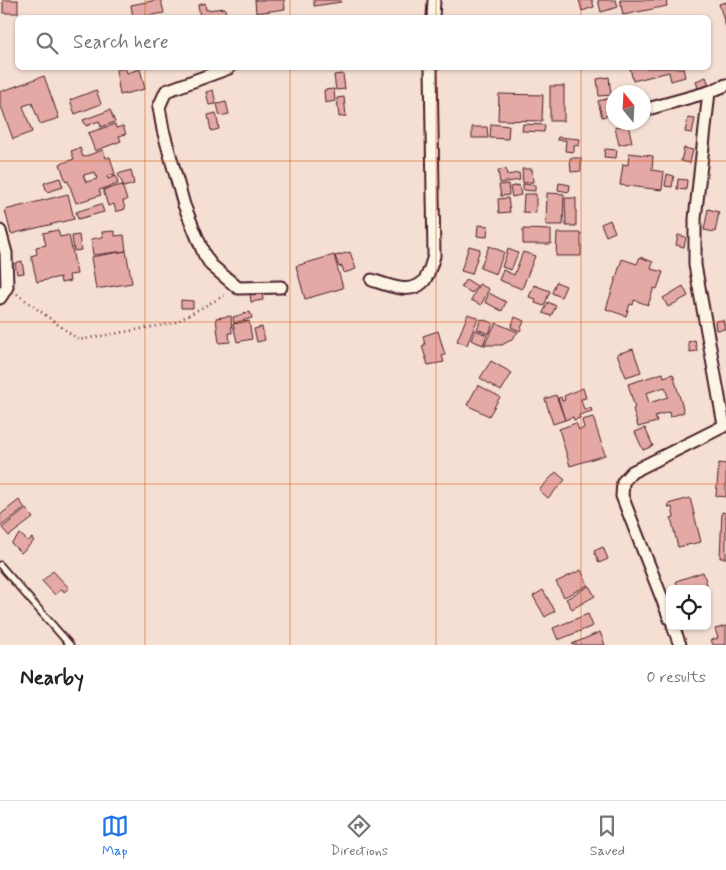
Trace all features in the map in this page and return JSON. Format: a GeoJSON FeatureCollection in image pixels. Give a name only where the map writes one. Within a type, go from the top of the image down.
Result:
{"type":"FeatureCollection","features":[{"type":"Feature","properties":{"kind":"street"},"geometry":{"type":"LineString","coordinates":[[433,15],[434,0]]}},
{"type":"Feature","properties":{"kind":"street"},"geometry":{"type":"LineString","coordinates":[[224,70],[166,91],[159,107],[163,130],[184,205],[204,254],[211,265],[238,288],[281,287]]}},
{"type":"Feature","properties":{"kind":"street"},"geometry":{"type":"LineString","coordinates":[[372,280],[392,286],[409,288],[422,282],[430,270],[434,256],[431,70]]}},
{"type":"Feature","properties":{"kind":"street"},"geometry":{"type":"LineString","coordinates":[[651,108],[726,86]]}},
{"type":"Feature","properties":{"kind":"street"},"geometry":{"type":"LineString","coordinates":[[666,609],[622,496],[622,482],[632,472],[725,425],[695,265],[696,219],[709,92]]}},
{"type":"Feature","properties":{"kind":"street"},"geometry":{"type":"LineString","coordinates":[[0,231],[6,254],[7,287],[0,298]]}},
{"type":"Feature","properties":{"kind":"street"},"geometry":{"type":"LineString","coordinates":[[674,630],[680,645]]}},
{"type":"Feature","properties":{"kind":"lane"},"geometry":{"type":"LineString","coordinates":[[0,565],[70,645]]}},
{"type":"Feature","properties":{"kind":"path"},"geometry":{"type":"LineString","coordinates":[[7,287],[79,340],[174,324],[238,288]]}},
{"type":"Feature","properties":{"kind":"building"},"geometry":{"type":"Polygon","coordinates":[[[3,0],[18,0],[18,13],[3,13],[3,0]]]}},
{"type":"Feature","properties":{"kind":"building"},"geometry":{"type":"Polygon","coordinates":[[[161,0],[164,13],[133,15],[131,5],[161,0]]]}},
{"type":"Feature","properties":{"kind":"building"},"geometry":{"type":"Polygon","coordinates":[[[255,0],[284,0],[285,9],[256,13],[255,0]]]}},
{"type":"Feature","properties":{"kind":"building"},"geometry":{"type":"Polygon","coordinates":[[[314,0],[340,0],[341,2],[314,6],[314,0]]]}},
{"type":"Feature","properties":{"kind":"building"},"geometry":{"type":"Polygon","coordinates":[[[579,0],[592,0],[594,7],[582,11],[579,0]]]}},
{"type":"Feature","properties":{"kind":"building"},"geometry":{"type":"Polygon","coordinates":[[[598,0],[616,0],[618,7],[601,12],[598,0]]]}},
{"type":"Feature","properties":{"kind":"building"},"geometry":{"type":"Polygon","coordinates":[[[620,0],[666,0],[667,6],[623,15],[620,0]]]}},
{"type":"Feature","properties":{"kind":"building"},"geometry":{"type":"Polygon","coordinates":[[[726,2],[726,27],[719,4],[726,2]]]}},
{"type":"Feature","properties":{"kind":"building"},"geometry":{"type":"Polygon","coordinates":[[[205,3],[206,10],[225,8],[226,15],[200,15],[198,5],[205,3]]]}},
{"type":"Feature","properties":{"kind":"building"},"geometry":{"type":"Polygon","coordinates":[[[116,70],[126,70],[127,73],[140,70],[145,89],[120,95],[116,70]]]}},
{"type":"Feature","properties":{"kind":"building"},"geometry":{"type":"Polygon","coordinates":[[[630,70],[683,70],[685,77],[671,81],[669,72],[633,81],[630,70]]]}},
{"type":"Feature","properties":{"kind":"building"},"geometry":{"type":"Polygon","coordinates":[[[343,74],[345,89],[336,90],[334,75],[343,74]]]}},
{"type":"Feature","properties":{"kind":"building"},"geometry":{"type":"Polygon","coordinates":[[[44,76],[59,118],[40,124],[32,103],[23,106],[32,132],[13,139],[0,103],[0,92],[44,76]]]}},
{"type":"Feature","properties":{"kind":"building"},"geometry":{"type":"Polygon","coordinates":[[[609,77],[610,85],[606,85],[606,95],[599,96],[597,79],[609,77]]]}},
{"type":"Feature","properties":{"kind":"building"},"geometry":{"type":"Polygon","coordinates":[[[706,77],[710,88],[699,92],[696,81],[706,77]]]}},
{"type":"Feature","properties":{"kind":"building"},"geometry":{"type":"Polygon","coordinates":[[[550,86],[564,86],[564,121],[550,121],[550,86]]]}},
{"type":"Feature","properties":{"kind":"building"},"geometry":{"type":"Polygon","coordinates":[[[334,89],[335,101],[325,103],[324,90],[334,89]]]}},
{"type":"Feature","properties":{"kind":"building"},"geometry":{"type":"Polygon","coordinates":[[[96,90],[101,104],[75,114],[70,100],[96,90]]]}},
{"type":"Feature","properties":{"kind":"building"},"geometry":{"type":"Polygon","coordinates":[[[213,90],[216,104],[209,105],[206,92],[213,90]]]}},
{"type":"Feature","properties":{"kind":"building"},"geometry":{"type":"Polygon","coordinates":[[[499,94],[543,95],[542,121],[498,120],[499,94]]]}},
{"type":"Feature","properties":{"kind":"building"},"geometry":{"type":"Polygon","coordinates":[[[344,97],[346,116],[339,117],[337,98],[344,97]]]}},
{"type":"Feature","properties":{"kind":"building"},"geometry":{"type":"Polygon","coordinates":[[[606,99],[606,116],[602,117],[598,101],[606,99]]]}},
{"type":"Feature","properties":{"kind":"building"},"geometry":{"type":"Polygon","coordinates":[[[226,102],[229,114],[220,116],[217,104],[226,102]]]}},
{"type":"Feature","properties":{"kind":"building"},"geometry":{"type":"Polygon","coordinates":[[[110,110],[115,122],[101,127],[99,121],[86,126],[83,120],[110,110]]]}},
{"type":"Feature","properties":{"kind":"building"},"geometry":{"type":"Polygon","coordinates":[[[216,113],[219,129],[211,131],[208,115],[216,113]]]}},
{"type":"Feature","properties":{"kind":"building"},"geometry":{"type":"Polygon","coordinates":[[[688,118],[695,119],[692,133],[685,132],[688,118]]]}},
{"type":"Feature","properties":{"kind":"building"},"geometry":{"type":"Polygon","coordinates":[[[115,124],[116,128],[123,126],[126,134],[119,136],[121,141],[95,151],[88,133],[115,124]]]}},
{"type":"Feature","properties":{"kind":"building"},"geometry":{"type":"Polygon","coordinates":[[[491,124],[509,126],[508,139],[490,138],[491,124]]]}},
{"type":"Feature","properties":{"kind":"building"},"geometry":{"type":"Polygon","coordinates":[[[523,124],[545,125],[544,132],[522,131],[523,124]]]}},
{"type":"Feature","properties":{"kind":"building"},"geometry":{"type":"Polygon","coordinates":[[[472,127],[487,127],[488,138],[472,138],[472,127]]]}},
{"type":"Feature","properties":{"kind":"building"},"geometry":{"type":"Polygon","coordinates":[[[616,130],[629,130],[632,142],[619,145],[616,130]]]}},
{"type":"Feature","properties":{"kind":"building"},"geometry":{"type":"Polygon","coordinates":[[[558,137],[580,139],[579,146],[574,145],[574,152],[565,151],[566,140],[557,140],[558,137]]]}},
{"type":"Feature","properties":{"kind":"building"},"geometry":{"type":"Polygon","coordinates":[[[80,148],[83,157],[103,150],[106,158],[110,157],[115,174],[107,176],[108,179],[116,176],[118,184],[99,190],[101,195],[76,203],[60,164],[74,159],[71,151],[80,148]],[[95,172],[83,175],[86,182],[97,179],[95,172]]]}},
{"type":"Feature","properties":{"kind":"building"},"geometry":{"type":"Polygon","coordinates":[[[684,148],[693,150],[690,163],[681,161],[684,148]]]}},
{"type":"Feature","properties":{"kind":"building"},"geometry":{"type":"Polygon","coordinates":[[[605,149],[617,150],[616,158],[604,157],[605,149]]]}},
{"type":"Feature","properties":{"kind":"building"},"geometry":{"type":"Polygon","coordinates":[[[629,153],[653,156],[652,170],[664,172],[662,190],[620,185],[623,164],[628,165],[629,153]]]}},
{"type":"Feature","properties":{"kind":"building"},"geometry":{"type":"Polygon","coordinates":[[[570,158],[581,158],[581,171],[571,172],[570,158]]]}},
{"type":"Feature","properties":{"kind":"building"},"geometry":{"type":"Polygon","coordinates":[[[506,169],[507,175],[519,173],[520,180],[500,183],[498,170],[506,169]]]}},
{"type":"Feature","properties":{"kind":"building"},"geometry":{"type":"Polygon","coordinates":[[[522,169],[532,169],[533,182],[523,183],[522,169]]]}},
{"type":"Feature","properties":{"kind":"building"},"geometry":{"type":"Polygon","coordinates":[[[131,170],[134,184],[124,187],[118,174],[131,170]]]}},
{"type":"Feature","properties":{"kind":"building"},"geometry":{"type":"Polygon","coordinates":[[[667,174],[674,176],[672,187],[665,186],[667,174]]]}},
{"type":"Feature","properties":{"kind":"building"},"geometry":{"type":"Polygon","coordinates":[[[60,178],[63,187],[47,192],[44,183],[60,178]]]}},
{"type":"Feature","properties":{"kind":"building"},"geometry":{"type":"Polygon","coordinates":[[[678,179],[687,180],[686,190],[677,189],[678,179]]]}},
{"type":"Feature","properties":{"kind":"building"},"geometry":{"type":"Polygon","coordinates":[[[559,183],[570,185],[569,192],[558,190],[559,183]]]}},
{"type":"Feature","properties":{"kind":"building"},"geometry":{"type":"Polygon","coordinates":[[[508,184],[509,195],[501,196],[499,185],[508,184]]]}},
{"type":"Feature","properties":{"kind":"building"},"geometry":{"type":"Polygon","coordinates":[[[523,184],[535,185],[535,191],[523,190],[523,184]]]}},
{"type":"Feature","properties":{"kind":"building"},"geometry":{"type":"Polygon","coordinates":[[[122,185],[127,200],[123,201],[125,209],[116,212],[114,204],[108,206],[103,190],[122,185]]]}},
{"type":"Feature","properties":{"kind":"building"},"geometry":{"type":"Polygon","coordinates":[[[519,185],[521,195],[512,197],[510,187],[519,185]]]}},
{"type":"Feature","properties":{"kind":"building"},"geometry":{"type":"Polygon","coordinates":[[[547,193],[564,194],[563,225],[546,225],[547,193]]]}},
{"type":"Feature","properties":{"kind":"building"},"geometry":{"type":"Polygon","coordinates":[[[68,194],[74,219],[11,234],[5,210],[68,194]]]}},
{"type":"Feature","properties":{"kind":"building"},"geometry":{"type":"Polygon","coordinates":[[[524,194],[536,194],[536,213],[523,212],[524,194]]]}},
{"type":"Feature","properties":{"kind":"building"},"geometry":{"type":"Polygon","coordinates":[[[508,198],[510,212],[499,213],[498,199],[508,198]]]}},
{"type":"Feature","properties":{"kind":"building"},"geometry":{"type":"Polygon","coordinates":[[[565,198],[576,198],[576,226],[566,226],[565,198]]]}},
{"type":"Feature","properties":{"kind":"building"},"geometry":{"type":"Polygon","coordinates":[[[101,204],[104,212],[78,219],[76,212],[101,204]]]}},
{"type":"Feature","properties":{"kind":"building"},"geometry":{"type":"Polygon","coordinates":[[[708,209],[719,212],[715,232],[704,230],[708,209]]]}},
{"type":"Feature","properties":{"kind":"building"},"geometry":{"type":"Polygon","coordinates":[[[610,220],[615,232],[606,236],[601,224],[610,220]]]}},
{"type":"Feature","properties":{"kind":"building"},"geometry":{"type":"Polygon","coordinates":[[[478,225],[488,226],[487,237],[477,236],[478,225]]]}},
{"type":"Feature","properties":{"kind":"building"},"geometry":{"type":"Polygon","coordinates":[[[523,229],[551,230],[551,244],[523,244],[523,229]]]}},
{"type":"Feature","properties":{"kind":"building"},"geometry":{"type":"Polygon","coordinates":[[[58,230],[60,237],[69,235],[77,274],[69,275],[70,281],[61,283],[60,277],[37,282],[31,256],[37,254],[36,247],[46,245],[43,233],[58,230]]]}},
{"type":"Feature","properties":{"kind":"building"},"geometry":{"type":"Polygon","coordinates":[[[115,231],[115,236],[124,235],[126,251],[93,255],[91,239],[103,237],[102,232],[115,231]]]}},
{"type":"Feature","properties":{"kind":"building"},"geometry":{"type":"Polygon","coordinates":[[[557,233],[581,233],[581,256],[556,256],[557,233]]]}},
{"type":"Feature","properties":{"kind":"building"},"geometry":{"type":"Polygon","coordinates":[[[79,235],[81,250],[74,251],[72,236],[79,235]]]}},
{"type":"Feature","properties":{"kind":"building"},"geometry":{"type":"Polygon","coordinates":[[[678,235],[686,237],[684,247],[676,245],[678,235]]]}},
{"type":"Feature","properties":{"kind":"building"},"geometry":{"type":"Polygon","coordinates":[[[469,246],[480,249],[472,274],[461,271],[469,246]]]}},
{"type":"Feature","properties":{"kind":"building"},"geometry":{"type":"Polygon","coordinates":[[[489,246],[504,252],[496,274],[480,268],[489,246]]]}},
{"type":"Feature","properties":{"kind":"building"},"geometry":{"type":"Polygon","coordinates":[[[508,249],[518,253],[511,270],[502,267],[508,249]]]}},
{"type":"Feature","properties":{"kind":"building"},"geometry":{"type":"Polygon","coordinates":[[[126,251],[132,283],[96,289],[91,257],[126,251]]]}},
{"type":"Feature","properties":{"kind":"building"},"geometry":{"type":"Polygon","coordinates":[[[350,252],[356,269],[344,273],[342,266],[339,267],[335,256],[350,252]]]}},
{"type":"Feature","properties":{"kind":"building"},"geometry":{"type":"Polygon","coordinates":[[[523,252],[535,256],[522,289],[499,280],[503,270],[514,275],[523,252]]]}},
{"type":"Feature","properties":{"kind":"building"},"geometry":{"type":"Polygon","coordinates":[[[334,255],[343,288],[305,299],[296,266],[334,255]]]}},
{"type":"Feature","properties":{"kind":"building"},"geometry":{"type":"Polygon","coordinates":[[[640,257],[653,262],[651,269],[663,272],[657,289],[654,288],[648,305],[634,300],[633,305],[630,304],[626,316],[606,309],[622,259],[637,264],[640,257]]]}},
{"type":"Feature","properties":{"kind":"building"},"geometry":{"type":"Polygon","coordinates":[[[22,261],[24,273],[17,274],[15,263],[22,261]]]}},
{"type":"Feature","properties":{"kind":"building"},"geometry":{"type":"Polygon","coordinates":[[[466,279],[477,286],[472,293],[461,287],[466,279]]]}},
{"type":"Feature","properties":{"kind":"building"},"geometry":{"type":"Polygon","coordinates":[[[556,282],[566,286],[561,297],[552,293],[556,282]]]}},
{"type":"Feature","properties":{"kind":"building"},"geometry":{"type":"Polygon","coordinates":[[[479,284],[489,289],[481,305],[471,300],[479,284]]]}},
{"type":"Feature","properties":{"kind":"building"},"geometry":{"type":"Polygon","coordinates":[[[534,285],[550,291],[544,306],[535,303],[536,299],[529,297],[534,285]]]}},
{"type":"Feature","properties":{"kind":"building"},"geometry":{"type":"Polygon","coordinates":[[[683,286],[688,296],[668,307],[663,298],[683,286]]]}},
{"type":"Feature","properties":{"kind":"building"},"geometry":{"type":"Polygon","coordinates":[[[262,291],[263,300],[251,302],[250,293],[262,291]]]}},
{"type":"Feature","properties":{"kind":"building"},"geometry":{"type":"Polygon","coordinates":[[[489,293],[506,302],[502,311],[485,302],[489,293]]]}},
{"type":"Feature","properties":{"kind":"building"},"geometry":{"type":"Polygon","coordinates":[[[181,300],[193,301],[193,308],[181,308],[181,300]]]}},
{"type":"Feature","properties":{"kind":"building"},"geometry":{"type":"Polygon","coordinates":[[[548,302],[556,306],[551,316],[543,313],[548,302]]]}},
{"type":"Feature","properties":{"kind":"building"},"geometry":{"type":"Polygon","coordinates":[[[250,312],[252,318],[234,323],[233,317],[250,312]]]}},
{"type":"Feature","properties":{"kind":"building"},"geometry":{"type":"Polygon","coordinates":[[[468,314],[478,318],[467,345],[457,341],[468,314]]]}},
{"type":"Feature","properties":{"kind":"building"},"geometry":{"type":"Polygon","coordinates":[[[231,316],[232,333],[229,333],[230,342],[219,343],[216,318],[231,316]]]}},
{"type":"Feature","properties":{"kind":"building"},"geometry":{"type":"Polygon","coordinates":[[[515,317],[524,321],[520,331],[511,327],[515,317]]]}},
{"type":"Feature","properties":{"kind":"building"},"geometry":{"type":"Polygon","coordinates":[[[481,319],[493,323],[489,334],[477,329],[481,319]]]}},
{"type":"Feature","properties":{"kind":"building"},"geometry":{"type":"Polygon","coordinates":[[[723,320],[725,329],[716,330],[715,321],[723,320]]]}},
{"type":"Feature","properties":{"kind":"building"},"geometry":{"type":"Polygon","coordinates":[[[249,321],[252,339],[237,342],[233,324],[249,321]]]}},
{"type":"Feature","properties":{"kind":"building"},"geometry":{"type":"Polygon","coordinates":[[[496,323],[518,332],[511,340],[502,345],[484,345],[496,323]]]}},
{"type":"Feature","properties":{"kind":"building"},"geometry":{"type":"Polygon","coordinates":[[[262,327],[265,340],[257,342],[254,329],[262,327]]]}},
{"type":"Feature","properties":{"kind":"building"},"geometry":{"type":"Polygon","coordinates":[[[475,330],[487,335],[483,345],[471,340],[475,330]]]}},
{"type":"Feature","properties":{"kind":"building"},"geometry":{"type":"Polygon","coordinates":[[[438,331],[445,355],[442,356],[444,362],[428,365],[422,346],[425,345],[423,336],[438,331]]]}},
{"type":"Feature","properties":{"kind":"building"},"geometry":{"type":"Polygon","coordinates":[[[695,340],[697,351],[690,352],[688,342],[695,340]]]}},
{"type":"Feature","properties":{"kind":"building"},"geometry":{"type":"Polygon","coordinates":[[[633,349],[641,372],[626,377],[617,354],[633,349]]]}},
{"type":"Feature","properties":{"kind":"building"},"geometry":{"type":"Polygon","coordinates":[[[491,361],[512,373],[501,391],[480,378],[491,361]]]}},
{"type":"Feature","properties":{"kind":"building"},"geometry":{"type":"Polygon","coordinates":[[[663,373],[664,377],[673,374],[684,412],[670,417],[669,412],[655,416],[657,422],[638,427],[628,384],[663,373]],[[665,387],[646,393],[649,403],[668,397],[665,387]]]}},
{"type":"Feature","properties":{"kind":"building"},"geometry":{"type":"Polygon","coordinates":[[[478,385],[500,397],[489,416],[467,405],[478,385]]]}},
{"type":"Feature","properties":{"kind":"building"},"geometry":{"type":"Polygon","coordinates":[[[583,388],[586,398],[581,399],[584,410],[591,408],[592,411],[579,415],[580,418],[574,420],[573,417],[565,420],[558,398],[561,397],[562,401],[565,400],[564,396],[583,388]]]}},
{"type":"Feature","properties":{"kind":"building"},"geometry":{"type":"Polygon","coordinates":[[[556,395],[565,420],[553,424],[545,399],[556,395]]]}},
{"type":"Feature","properties":{"kind":"building"},"geometry":{"type":"Polygon","coordinates":[[[593,417],[605,455],[570,466],[559,429],[576,423],[579,430],[584,428],[582,420],[593,417]]]}},
{"type":"Feature","properties":{"kind":"building"},"geometry":{"type":"Polygon","coordinates":[[[645,428],[653,446],[643,450],[635,432],[645,428]]]}},
{"type":"Feature","properties":{"kind":"building"},"geometry":{"type":"Polygon","coordinates":[[[719,463],[726,464],[726,497],[716,496],[719,463]]]}},
{"type":"Feature","properties":{"kind":"building"},"geometry":{"type":"Polygon","coordinates":[[[556,472],[565,480],[548,498],[539,490],[556,472]]]}},
{"type":"Feature","properties":{"kind":"building"},"geometry":{"type":"Polygon","coordinates":[[[690,498],[701,542],[678,547],[671,518],[674,517],[672,507],[669,508],[668,504],[690,498]]]}},
{"type":"Feature","properties":{"kind":"building"},"geometry":{"type":"Polygon","coordinates":[[[19,500],[25,508],[0,527],[0,515],[19,500]]]}},
{"type":"Feature","properties":{"kind":"building"},"geometry":{"type":"Polygon","coordinates":[[[26,509],[33,518],[9,536],[2,528],[26,509]]]}},
{"type":"Feature","properties":{"kind":"building"},"geometry":{"type":"Polygon","coordinates":[[[722,512],[726,513],[726,558],[720,558],[722,512]]]}},
{"type":"Feature","properties":{"kind":"building"},"geometry":{"type":"Polygon","coordinates":[[[20,534],[28,541],[32,538],[34,541],[21,553],[11,543],[20,534]]]}},
{"type":"Feature","properties":{"kind":"building"},"geometry":{"type":"Polygon","coordinates":[[[603,547],[608,559],[599,563],[594,551],[603,547]]]}},
{"type":"Feature","properties":{"kind":"building"},"geometry":{"type":"Polygon","coordinates":[[[581,570],[588,585],[564,597],[556,582],[581,570]]]}},
{"type":"Feature","properties":{"kind":"building"},"geometry":{"type":"Polygon","coordinates":[[[53,571],[69,588],[64,592],[62,589],[55,595],[42,581],[53,571]]]}},
{"type":"Feature","properties":{"kind":"building"},"geometry":{"type":"Polygon","coordinates":[[[703,572],[707,584],[677,585],[676,581],[703,572]]]}},
{"type":"Feature","properties":{"kind":"building"},"geometry":{"type":"Polygon","coordinates":[[[589,586],[595,596],[572,609],[566,599],[589,586]]]}},
{"type":"Feature","properties":{"kind":"building"},"geometry":{"type":"Polygon","coordinates":[[[543,590],[555,611],[545,617],[533,596],[543,590]]]}},
{"type":"Feature","properties":{"kind":"building"},"geometry":{"type":"Polygon","coordinates":[[[588,614],[593,626],[558,640],[553,628],[588,614]]]}},
{"type":"Feature","properties":{"kind":"building"},"geometry":{"type":"Polygon","coordinates":[[[726,626],[726,645],[713,645],[711,640],[718,638],[715,629],[726,626]]]}},
{"type":"Feature","properties":{"kind":"building"},"geometry":{"type":"Polygon","coordinates":[[[600,632],[605,645],[572,644],[600,632]]]}}]}
